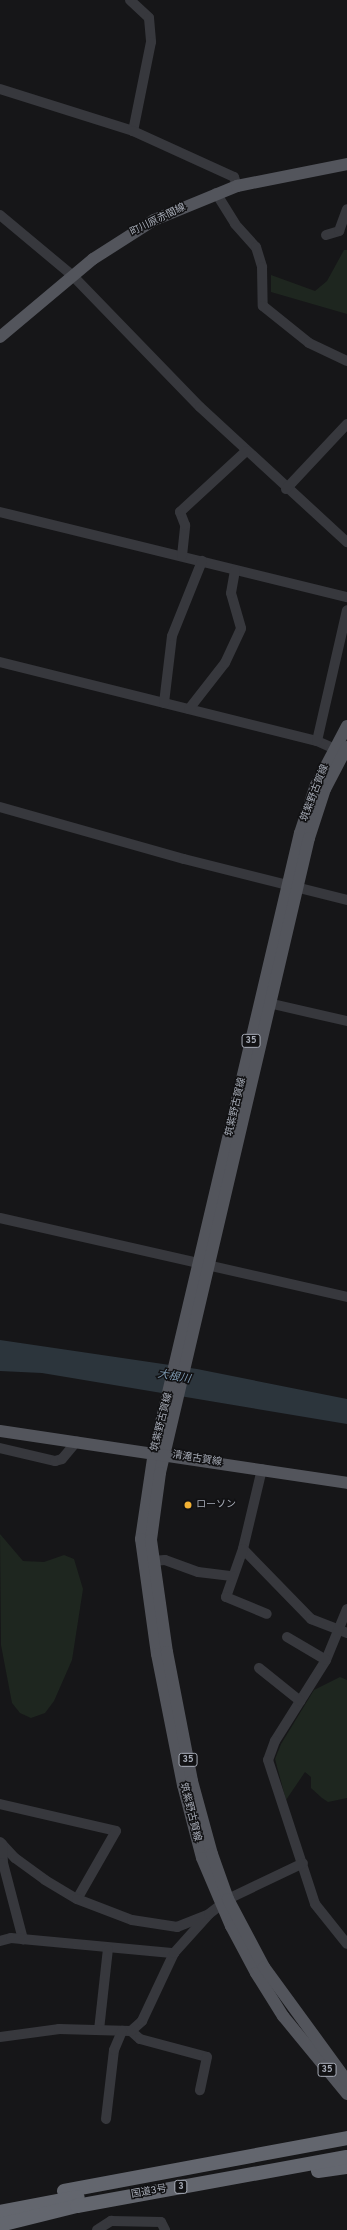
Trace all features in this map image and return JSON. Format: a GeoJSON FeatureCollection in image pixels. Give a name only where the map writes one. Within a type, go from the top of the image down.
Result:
{"type":"FeatureCollection","features":[{"type":"Feature","properties":{"kind":"highway"},"geometry":{"type":"LineString","coordinates":[[300,2145],[347,2133]]}},
{"type":"Feature","properties":{"kind":"highway"},"geometry":{"type":"LineString","coordinates":[[347,2138],[300,2145],[71,2190],[29,2201],[17,2214],[30,2222],[347,2167]]}},
{"type":"Feature","properties":{"kind":"highway","name":"国道3号"},"geometry":{"type":"LineString","coordinates":[[0,2225],[17,2214],[347,2148]]}},
{"type":"Feature","properties":{"kind":"highway","name":"国道3号"},"geometry":{"type":"LineString","coordinates":[[0,2212],[17,2214],[77,2206],[347,2157]]}},
{"type":"Feature","properties":{"kind":"main road","name":"町川原赤間線"},"geometry":{"type":"LineString","coordinates":[[0,337],[73,276],[125,236],[216,193],[237,186],[346,167]]}},
{"type":"Feature","properties":{"kind":"main road","name":"筑紫野古賀線"},"geometry":{"type":"LineString","coordinates":[[347,726],[333,748],[308,809],[293,886],[266,1002],[160,1452],[142,1520],[144,1575],[183,1785],[202,1858],[283,2016],[347,2094]]}},
{"type":"Feature","properties":{"kind":"main road","name":"筑紫野古賀線"},"geometry":{"type":"LineString","coordinates":[[293,886],[316,814],[347,747]]}},
{"type":"Feature","properties":{"kind":"main road","name":"清滝古賀線"},"geometry":{"type":"LineString","coordinates":[[0,1431],[160,1452],[347,1483]]}},
{"type":"Feature","properties":{"kind":"main road","name":"筑紫野古賀線"},"geometry":{"type":"LineString","coordinates":[[160,1452],[152,1521],[152,1561],[192,1781],[225,1901],[264,1967],[347,2081]]}},
{"type":"Feature","properties":{"kind":"street"},"geometry":{"type":"LineString","coordinates":[[130,0],[149,18],[151,42],[133,131]]}},
{"type":"Feature","properties":{"kind":"street"},"geometry":{"type":"LineString","coordinates":[[0,89],[133,131],[234,177],[237,186]]}},
{"type":"Feature","properties":{"kind":"street"},"geometry":{"type":"LineString","coordinates":[[216,193],[235,224],[256,247],[262,267],[263,306],[309,343],[347,361]]}},
{"type":"Feature","properties":{"kind":"street"},"geometry":{"type":"LineString","coordinates":[[326,235],[339,231],[347,209]]}},
{"type":"Feature","properties":{"kind":"street"},"geometry":{"type":"LineString","coordinates":[[0,215],[73,276],[246,451],[286,489],[347,542]]}},
{"type":"Feature","properties":{"kind":"street"},"geometry":{"type":"LineString","coordinates":[[286,489],[347,424]]}},
{"type":"Feature","properties":{"kind":"street"},"geometry":{"type":"LineString","coordinates":[[182,556],[185,525],[180,512],[246,451]]}},
{"type":"Feature","properties":{"kind":"street"},"geometry":{"type":"LineString","coordinates":[[0,512],[347,597]]}},
{"type":"Feature","properties":{"kind":"street"},"geometry":{"type":"LineString","coordinates":[[164,703],[172,636],[202,561]]}},
{"type":"Feature","properties":{"kind":"street"},"geometry":{"type":"LineString","coordinates":[[189,709],[225,663],[241,628],[231,593],[235,570]]}},
{"type":"Feature","properties":{"kind":"street"},"geometry":{"type":"LineString","coordinates":[[317,740],[347,610]]}},
{"type":"Feature","properties":{"kind":"street"},"geometry":{"type":"LineString","coordinates":[[0,662],[317,740],[333,748]]}},
{"type":"Feature","properties":{"kind":"street"},"geometry":{"type":"LineString","coordinates":[[0,807],[347,900]]}},
{"type":"Feature","properties":{"kind":"street"},"geometry":{"type":"LineString","coordinates":[[266,1002],[347,1021]]}},
{"type":"Feature","properties":{"kind":"street"},"geometry":{"type":"LineString","coordinates":[[0,1218],[205,1263],[347,1297]]}},
{"type":"Feature","properties":{"kind":"street"},"geometry":{"type":"LineString","coordinates":[[0,1448],[55,1461],[62,1459],[78,1441]]}},
{"type":"Feature","properties":{"kind":"street"},"geometry":{"type":"LineString","coordinates":[[262,1469],[243,1549],[232,1576],[226,1597],[266,1614]]}},
{"type":"Feature","properties":{"kind":"street"},"geometry":{"type":"LineString","coordinates":[[243,1549],[311,1618],[343,1632]]}},
{"type":"Feature","properties":{"kind":"street"},"geometry":{"type":"LineString","coordinates":[[152,1561],[165,1560],[198,1572],[232,1576]]}},
{"type":"Feature","properties":{"kind":"street"},"geometry":{"type":"LineString","coordinates":[[347,1609],[343,1632],[275,1741],[268,1760],[315,1904],[347,1944]]}},
{"type":"Feature","properties":{"kind":"street"},"geometry":{"type":"LineString","coordinates":[[287,1637],[326,1660]]}},
{"type":"Feature","properties":{"kind":"street"},"geometry":{"type":"LineString","coordinates":[[259,1668],[300,1701]]}},
{"type":"Feature","properties":{"kind":"street"},"geometry":{"type":"LineString","coordinates":[[0,1804],[116,1831],[77,1899]]}},
{"type":"Feature","properties":{"kind":"street"},"geometry":{"type":"LineString","coordinates":[[1,1843],[39,1876],[77,1899],[132,1920],[170,1926],[208,1914]]}},
{"type":"Feature","properties":{"kind":"street"},"geometry":{"type":"LineString","coordinates":[[1,1843],[10,1894],[24,1940]]}},
{"type":"Feature","properties":{"kind":"street"},"geometry":{"type":"LineString","coordinates":[[106,2119],[114,2050],[127,2031],[142,2021],[174,1952],[208,1914],[225,1901],[302,1863]]}},
{"type":"Feature","properties":{"kind":"street"},"geometry":{"type":"LineString","coordinates":[[0,1941],[24,1940],[108,1949],[174,1952]]}},
{"type":"Feature","properties":{"kind":"street"},"geometry":{"type":"LineString","coordinates":[[99,2030],[108,1949]]}},
{"type":"Feature","properties":{"kind":"street"},"geometry":{"type":"LineString","coordinates":[[0,2037],[59,2029],[127,2031],[140,2039],[207,2057],[200,2090]]}},
{"type":"Feature","properties":{"kind":"street"},"geometry":{"type":"LineString","coordinates":[[97,2230],[111,2221],[161,2222],[165,2230]]}},
{"type":"Feature","properties":{"kind":"shaded area"},"geometry":{"type":"Polygon","coordinates":[[[344,250],[347,250],[347,314],[271,292],[271,275],[315,291],[327,281],[344,250]]]}},
{"type":"Feature","properties":{"kind":"shaded area"},"geometry":{"type":"Polygon","coordinates":[[[0,1534],[23,1561],[44,1562],[64,1555],[74,1559],[83,1589],[72,1660],[54,1701],[45,1713],[31,1718],[20,1713],[12,1703],[1,1645],[0,1534]]]}},
{"type":"Feature","properties":{"kind":"shaded area"},"geometry":{"type":"Polygon","coordinates":[[[340,1677],[347,1680],[347,1798],[328,1802],[311,1788],[311,1777],[305,1772],[286,1800],[275,1759],[281,1744],[314,1690],[340,1677]]]}},
{"type":"Feature","properties":{"kind":"water","name":"大根川"},"geometry":{"type":"Polygon","coordinates":[[[0,1340],[197,1369],[347,1399],[347,1424],[42,1373],[0,1371],[0,1340]]]}},
{"type":"Feature","properties":{"kind":"place","name":"ローソン"},"geometry":{"type":"Point","coordinates":[188,1505]}}]}
